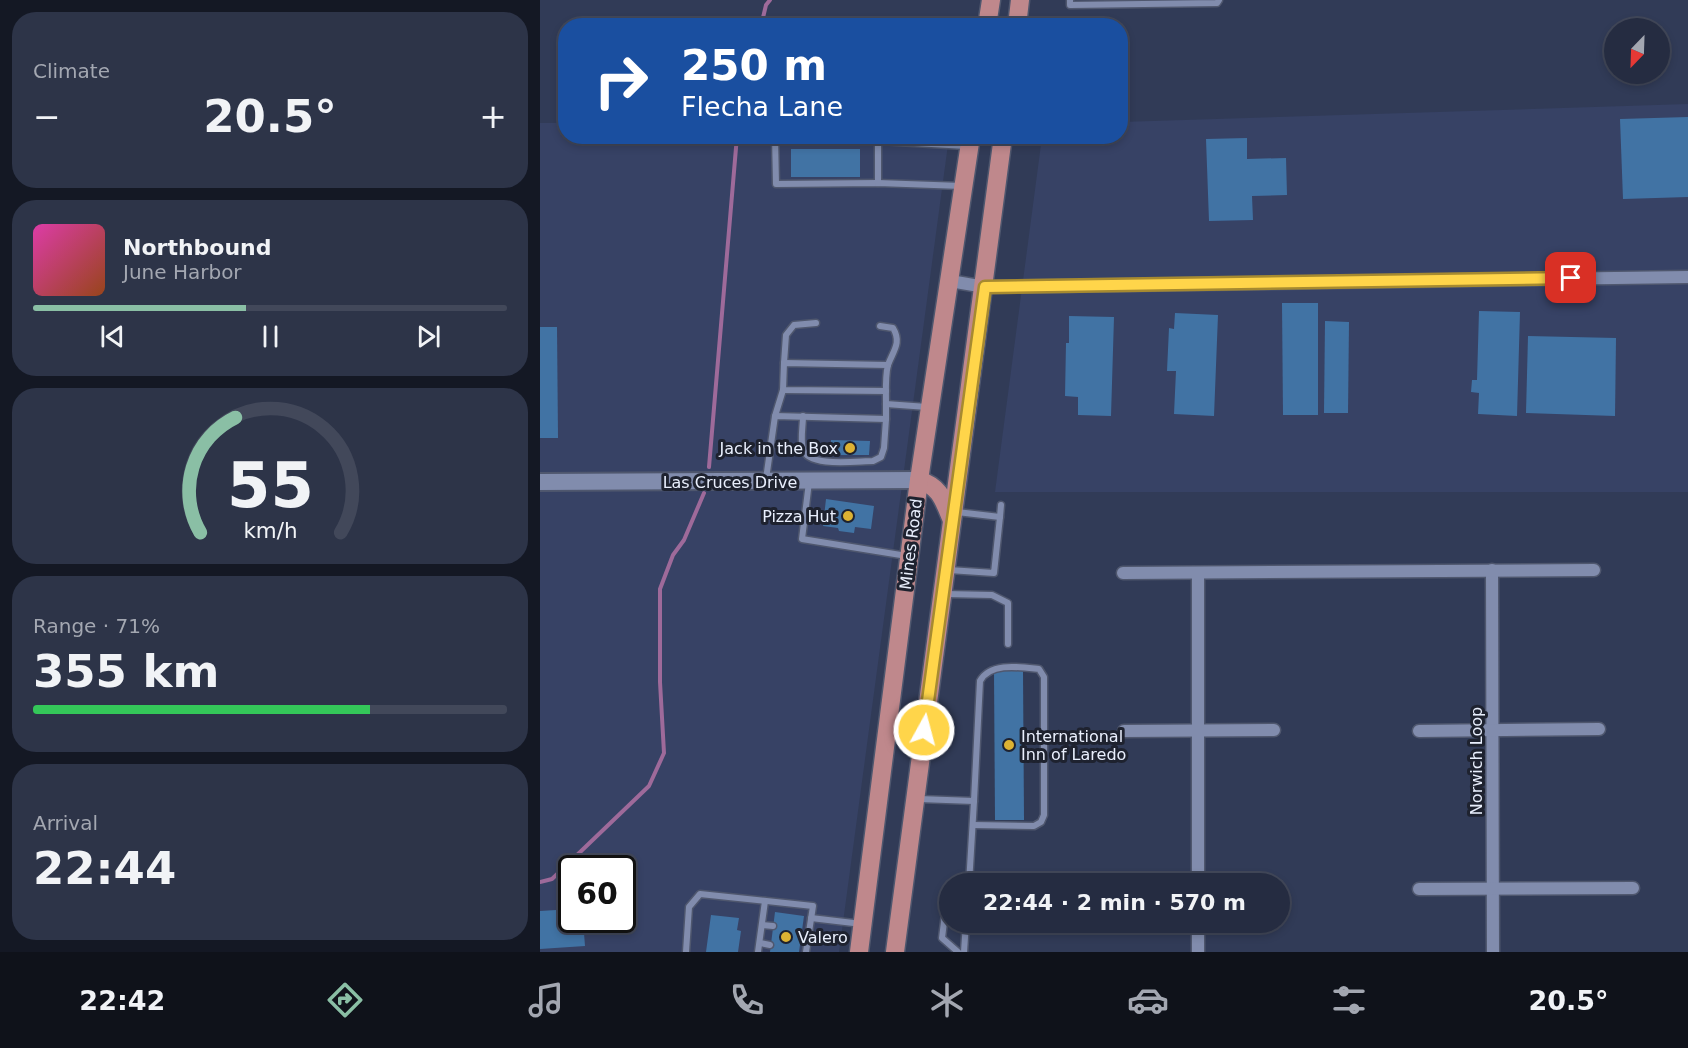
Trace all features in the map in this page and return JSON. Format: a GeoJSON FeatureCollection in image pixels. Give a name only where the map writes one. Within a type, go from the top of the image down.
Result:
{"type":"FeatureCollection","features":[{"type":"Feature","properties":{"kind":"main road"},"geometry":{"type":"LineString","coordinates":[[988,18],[991,0]]}},
{"type":"Feature","properties":{"kind":"main road"},"geometry":{"type":"LineString","coordinates":[[1018,18],[1020,0]]}},
{"type":"Feature","properties":{"kind":"main road","name":"Mines Road"},"geometry":{"type":"LineString","coordinates":[[859,952],[919,480],[971,144]]}},
{"type":"Feature","properties":{"kind":"main road"},"geometry":{"type":"LineString","coordinates":[[895,952],[952,516],[985,287],[1002,144]]}},
{"type":"Feature","properties":{"kind":"main road"},"geometry":{"type":"LineString","coordinates":[[919,480],[932,484],[942,496],[952,516]]}},
{"type":"Feature","properties":{"kind":"street"},"geometry":{"type":"LineString","coordinates":[[950,281],[985,287],[1688,277]]}},
{"type":"Feature","properties":{"kind":"street","name":"Las Cruces Drive"},"geometry":{"type":"LineString","coordinates":[[540,482],[919,480]]}},
{"type":"Feature","properties":{"kind":"street","name":"Norwich Loop"},"geometry":{"type":"LineString","coordinates":[[1492,570],[1493,952]]}},
{"type":"Feature","properties":{"kind":"street"},"geometry":{"type":"LineString","coordinates":[[1123,573],[1594,570]]}},
{"type":"Feature","properties":{"kind":"street"},"geometry":{"type":"LineString","coordinates":[[1198,573],[1198,873]]}},
{"type":"Feature","properties":{"kind":"street"},"geometry":{"type":"LineString","coordinates":[[1419,731],[1599,729]]}},
{"type":"Feature","properties":{"kind":"street"},"geometry":{"type":"LineString","coordinates":[[1124,731],[1274,730]]}},
{"type":"Feature","properties":{"kind":"street"},"geometry":{"type":"LineString","coordinates":[[1419,889],[1633,888]]}},
{"type":"Feature","properties":{"kind":"street"},"geometry":{"type":"LineString","coordinates":[[1198,933],[1198,952]]}},
{"type":"Feature","properties":{"kind":"lane"},"geometry":{"type":"LineString","coordinates":[[1070,0],[1070,5],[1217,3],[1219,0]]}},
{"type":"Feature","properties":{"kind":"lane"},"geometry":{"type":"LineString","coordinates":[[775,144],[776,184],[878,183],[964,186]]}},
{"type":"Feature","properties":{"kind":"lane"},"geometry":{"type":"LineString","coordinates":[[878,144],[878,183]]}},
{"type":"Feature","properties":{"kind":"lane"},"geometry":{"type":"LineString","coordinates":[[766,482],[775,416],[783,390],[786,335],[794,324],[816,323]]}},
{"type":"Feature","properties":{"kind":"lane"},"geometry":{"type":"LineString","coordinates":[[803,416],[803,449],[807,457],[817,461],[873,461],[881,457],[884,448],[888,364],[894,354],[897,335],[893,328],[880,326]]}},
{"type":"Feature","properties":{"kind":"lane"},"geometry":{"type":"LineString","coordinates":[[784,363],[888,364]]}},
{"type":"Feature","properties":{"kind":"lane"},"geometry":{"type":"LineString","coordinates":[[783,390],[886,391]]}},
{"type":"Feature","properties":{"kind":"lane"},"geometry":{"type":"LineString","coordinates":[[886,404],[930,408]]}},
{"type":"Feature","properties":{"kind":"lane"},"geometry":{"type":"LineString","coordinates":[[775,416],[886,418]]}},
{"type":"Feature","properties":{"kind":"lane"},"geometry":{"type":"LineString","coordinates":[[809,481],[802,539],[910,556]]}},
{"type":"Feature","properties":{"kind":"lane"},"geometry":{"type":"LineString","coordinates":[[945,570],[994,573],[1001,505]]}},
{"type":"Feature","properties":{"kind":"lane"},"geometry":{"type":"LineString","coordinates":[[952,516],[1000,516]]}},
{"type":"Feature","properties":{"kind":"lane"},"geometry":{"type":"LineString","coordinates":[[942,594],[992,595],[1008,603],[1008,644]]}},
{"type":"Feature","properties":{"kind":"lane"},"geometry":{"type":"LineString","coordinates":[[970,873],[980,681],[991,669],[1024,667],[1039,669],[1044,676],[1044,815],[1041,822],[1034,826],[973,825]]}},
{"type":"Feature","properties":{"kind":"lane"},"geometry":{"type":"LineString","coordinates":[[915,799],[974,801]]}},
{"type":"Feature","properties":{"kind":"lane"},"geometry":{"type":"LineString","coordinates":[[686,952],[689,907],[700,894],[813,906],[806,931],[804,950]]}},
{"type":"Feature","properties":{"kind":"lane"},"geometry":{"type":"LineString","coordinates":[[758,952],[765,901]]}},
{"type":"Feature","properties":{"kind":"lane"},"geometry":{"type":"LineString","coordinates":[[811,918],[862,924]]}},
{"type":"Feature","properties":{"kind":"lane"},"geometry":{"type":"LineString","coordinates":[[762,925],[773,926]]}},
{"type":"Feature","properties":{"kind":"lane"},"geometry":{"type":"LineString","coordinates":[[943,933],[942,938],[958,952]]}},
{"type":"Feature","properties":{"kind":"lane"},"geometry":{"type":"LineString","coordinates":[[964,952],[965,933]]}},
{"type":"Feature","properties":{"kind":"lane"},"geometry":{"type":"LineString","coordinates":[[760,943],[771,945]]}},
{"type":"Feature","properties":{"kind":"shaded area"},"geometry":{"type":"Polygon","coordinates":[[[1688,104],[1688,492],[995,492],[1041,144],[1128,144],[1128,122],[1688,104]]]}},
{"type":"Feature","properties":{"kind":"shaded area"},"geometry":{"type":"Polygon","coordinates":[[[540,123],[558,123],[558,144],[948,144],[839,952],[540,952],[540,123]]]}},
{"type":"Feature","properties":{"kind":"building"},"geometry":{"type":"Polygon","coordinates":[[[1688,117],[1688,197],[1623,199],[1620,119],[1688,117]]]}},
{"type":"Feature","properties":{"kind":"building"},"geometry":{"type":"Polygon","coordinates":[[[1247,138],[1247,159],[1286,158],[1287,195],[1252,196],[1253,220],[1209,221],[1206,139],[1247,138]]]}},
{"type":"Feature","properties":{"kind":"building"},"geometry":{"type":"Polygon","coordinates":[[[791,149],[860,149],[860,177],[791,177],[791,149]]]}},
{"type":"Feature","properties":{"kind":"building"},"geometry":{"type":"Polygon","coordinates":[[[1282,303],[1318,303],[1318,415],[1283,415],[1282,303]]]}},
{"type":"Feature","properties":{"kind":"building"},"geometry":{"type":"Polygon","coordinates":[[[1479,311],[1520,312],[1517,416],[1478,414],[1479,393],[1471,392],[1472,380],[1477,380],[1479,311]]]}},
{"type":"Feature","properties":{"kind":"building"},"geometry":{"type":"Polygon","coordinates":[[[1175,313],[1218,315],[1214,416],[1174,414],[1176,371],[1167,371],[1169,328],[1174,329],[1175,313]]]}},
{"type":"Feature","properties":{"kind":"building"},"geometry":{"type":"Polygon","coordinates":[[[1069,316],[1114,317],[1111,416],[1078,415],[1078,397],[1065,396],[1069,316]]]}},
{"type":"Feature","properties":{"kind":"building"},"geometry":{"type":"Polygon","coordinates":[[[1325,321],[1349,322],[1348,413],[1324,413],[1325,321]]]}},
{"type":"Feature","properties":{"kind":"building"},"geometry":{"type":"Polygon","coordinates":[[[540,327],[557,327],[558,438],[540,438],[540,327]]]}},
{"type":"Feature","properties":{"kind":"building"},"geometry":{"type":"Polygon","coordinates":[[[1528,336],[1616,338],[1615,416],[1526,413],[1528,336]]]}},
{"type":"Feature","properties":{"kind":"building","name":"Jack in the Box"},"geometry":{"type":"Polygon","coordinates":[[[831,440],[870,441],[869,455],[831,455],[831,440]]]}},
{"type":"Feature","properties":{"kind":"building","name":"Pizza Hut"},"geometry":{"type":"Polygon","coordinates":[[[826,499],[874,506],[871,529],[855,527],[854,533],[823,526],[826,499]]]}},
{"type":"Feature","properties":{"kind":"building","name":"International Inn of Laredo"},"geometry":{"type":"Polygon","coordinates":[[[994,671],[1023,671],[1024,820],[995,820],[994,671]]]}},
{"type":"Feature","properties":{"kind":"building"},"geometry":{"type":"Polygon","coordinates":[[[558,910],[558,933],[584,933],[585,946],[540,949],[540,911],[558,910]]]}},
{"type":"Feature","properties":{"kind":"building","name":"Valero"},"geometry":{"type":"Polygon","coordinates":[[[775,912],[804,916],[799,952],[770,952],[775,912]]]}},
{"type":"Feature","properties":{"kind":"building"},"geometry":{"type":"Polygon","coordinates":[[[711,915],[739,918],[737,930],[741,931],[738,952],[706,952],[711,915]]]}},
{"type":"Feature","properties":{"kind":"waterway"},"geometry":{"type":"LineString","coordinates":[[763,18],[766,5],[770,0]]}},
{"type":"Feature","properties":{"kind":"waterway"},"geometry":{"type":"LineString","coordinates":[[709,467],[736,144]]}},
{"type":"Feature","properties":{"kind":"waterway"},"geometry":{"type":"LineString","coordinates":[[540,882],[552,879],[649,786],[664,753],[660,682],[660,589],[673,555],[684,540],[704,493]]}},
{"type":"Feature","properties":{"kind":"place","name":"Jack in the Box"},"geometry":{"type":"Point","coordinates":[850,448]}},
{"type":"Feature","properties":{"kind":"place","name":"Pizza Hut"},"geometry":{"type":"Point","coordinates":[848,516]}},
{"type":"Feature","properties":{"kind":"place","name":"International Inn of Laredo"},"geometry":{"type":"Point","coordinates":[1009,745]}},
{"type":"Feature","properties":{"kind":"place","name":"Valero"},"geometry":{"type":"Point","coordinates":[786,937]}},
{"type":"Feature","properties":{"kind":"route"},"geometry":{"type":"LineString","coordinates":[[924,730],[985,287],[1571,278]]}}]}
